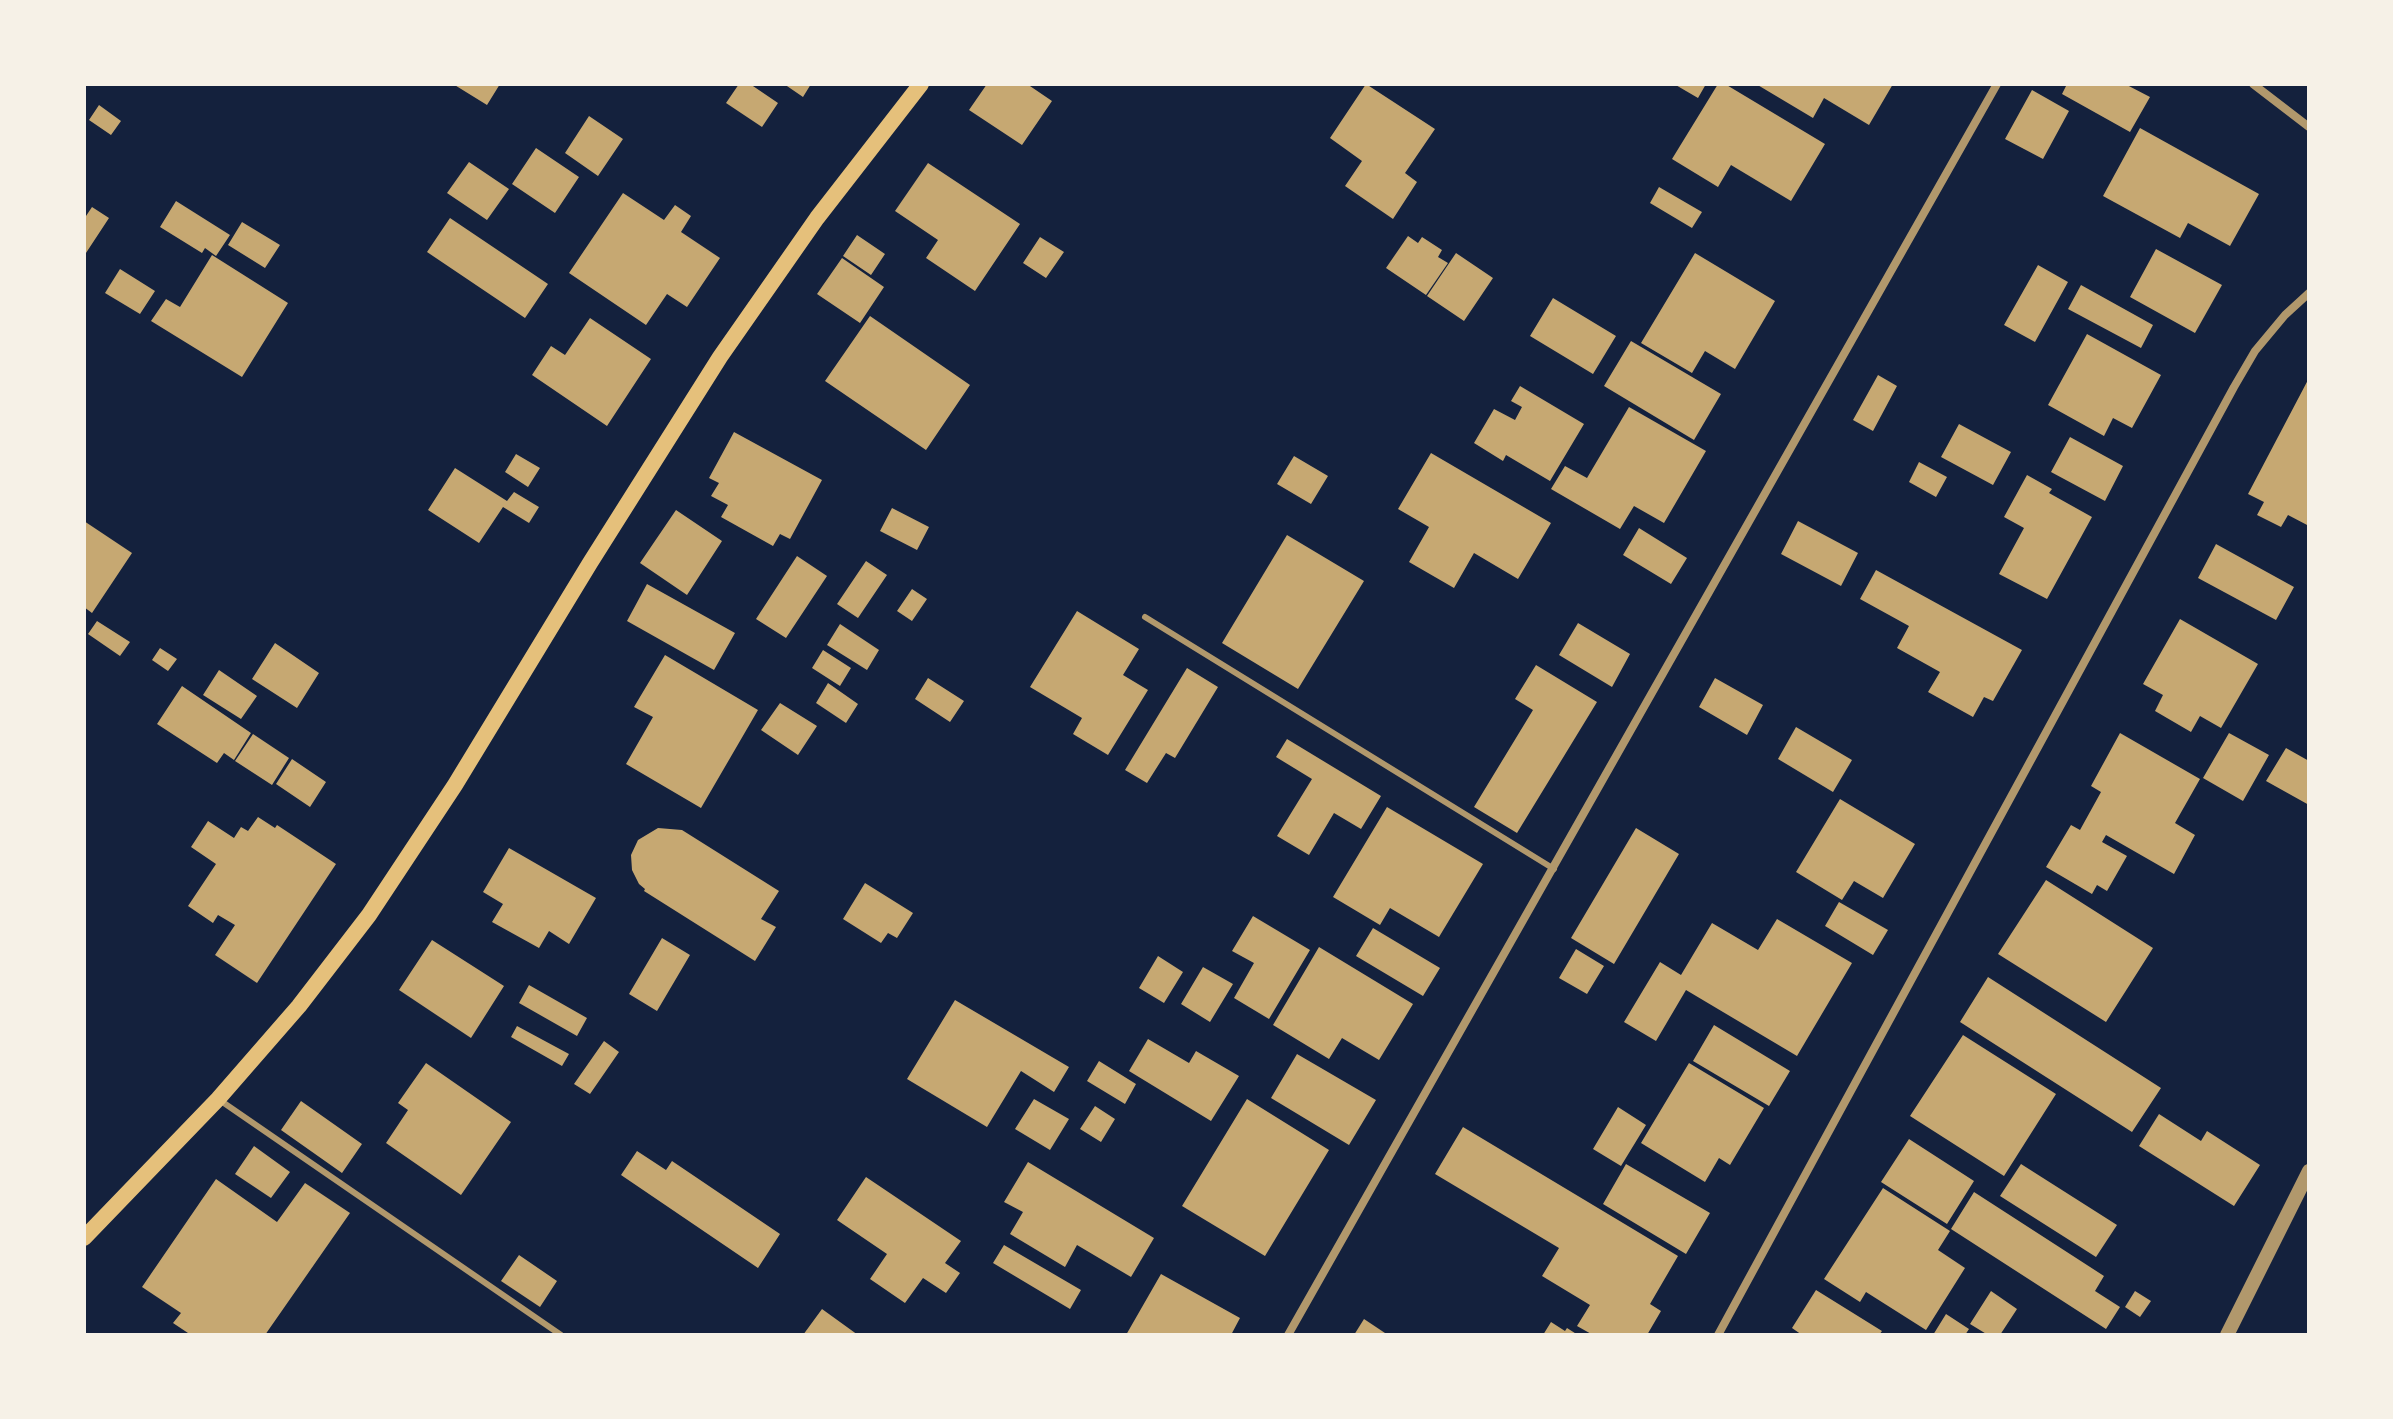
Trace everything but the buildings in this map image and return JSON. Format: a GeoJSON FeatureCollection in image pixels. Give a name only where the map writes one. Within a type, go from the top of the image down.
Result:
{"type":"FeatureCollection","features":[{"type":"Feature","properties":{"kind":"main road"},"geometry":{"type":"LineString","coordinates":[[84,1238],[218,1099],[299,1006],[369,915],[455,785],[720,357],[817,218],[921,84]]}},
{"type":"Feature","properties":{"kind":"street"},"geometry":{"type":"LineString","coordinates":[[1288,1335],[1997,84]]}},
{"type":"Feature","properties":{"kind":"street"},"geometry":{"type":"LineString","coordinates":[[2253,84],[2309,127]]}},
{"type":"Feature","properties":{"kind":"street"},"geometry":{"type":"LineString","coordinates":[[1718,1335],[2234,387],[2255,351],[2285,315],[2309,293]]}},
{"type":"Feature","properties":{"kind":"street"},"geometry":{"type":"LineString","coordinates":[[2227,1335],[2309,1171]]}},
{"type":"Feature","properties":{"kind":"lane"},"geometry":{"type":"LineString","coordinates":[[1145,617],[1554,869]]}},
{"type":"Feature","properties":{"kind":"lane"},"geometry":{"type":"LineString","coordinates":[[218,1099],[561,1335]]}}]}
